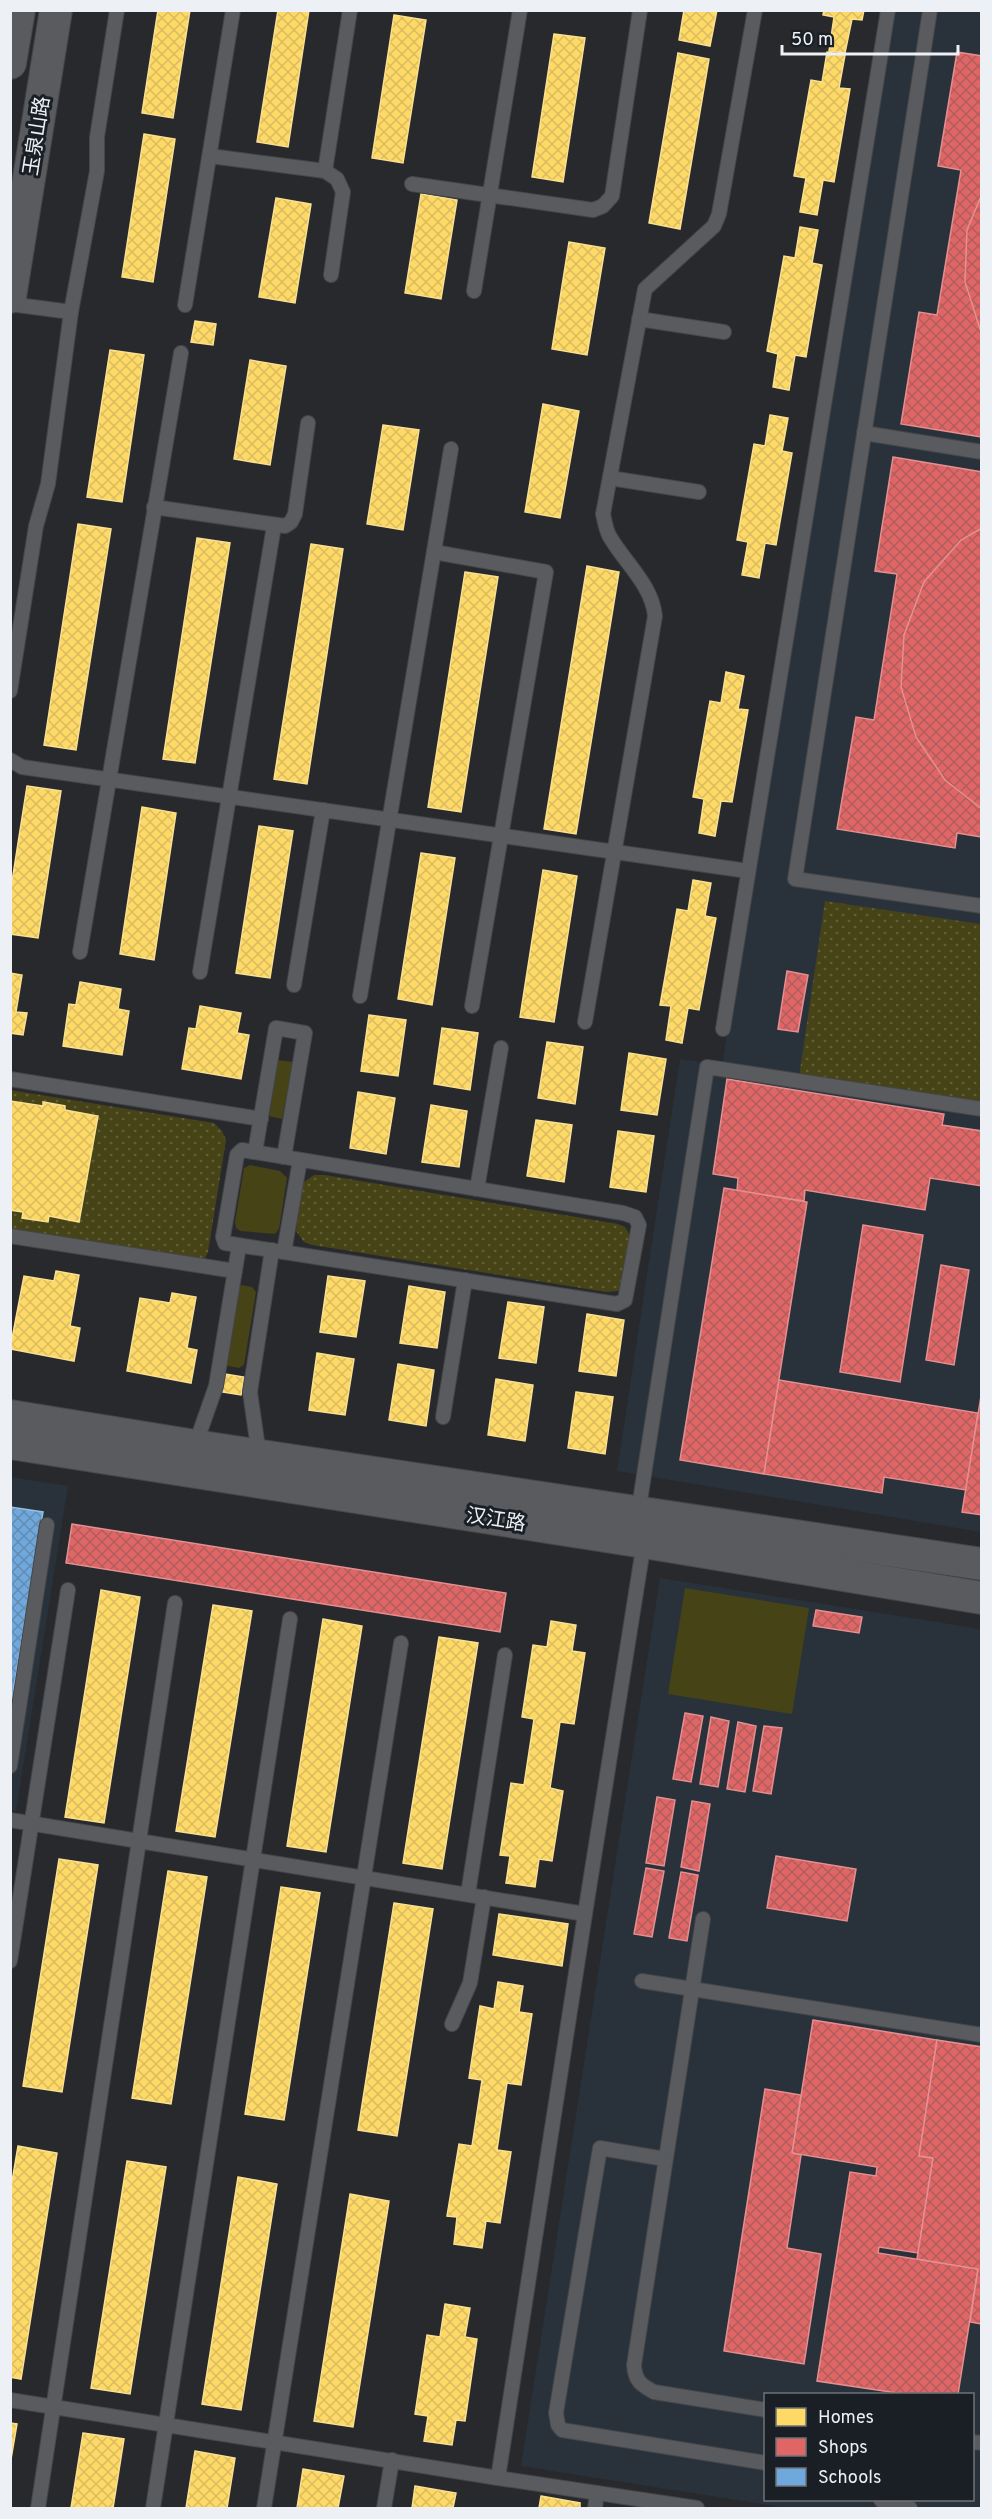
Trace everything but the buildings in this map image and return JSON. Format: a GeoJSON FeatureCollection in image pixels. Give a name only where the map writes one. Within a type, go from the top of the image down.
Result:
{"type":"FeatureCollection","features":[{"type":"Feature","properties":{"kind":"street"},"geometry":{"type":"LineString","coordinates":[[10,63],[19,10]]}},
{"type":"Feature","properties":{"kind":"street","name":"玉泉山路"},"geometry":{"type":"LineString","coordinates":[[10,297],[56,10]]}},
{"type":"Feature","properties":{"kind":"street","name":"汉江路"},"geometry":{"type":"LineString","coordinates":[[10,1416],[259,1455],[638,1532],[981,1598]]}},
{"type":"Feature","properties":{"kind":"street","name":"汉江路"},"geometry":{"type":"LineString","coordinates":[[10,1443],[638,1532],[981,1564]]}},
{"type":"Feature","properties":{"kind":"lane"},"geometry":{"type":"LineString","coordinates":[[10,691],[36,526],[48,484],[71,312],[96,171],[97,136],[117,10]]}},
{"type":"Feature","properties":{"kind":"lane"},"geometry":{"type":"LineString","coordinates":[[184,305],[233,10]]}},
{"type":"Feature","properties":{"kind":"lane"},"geometry":{"type":"LineString","coordinates":[[325,171],[350,10]]}},
{"type":"Feature","properties":{"kind":"lane"},"geometry":{"type":"LineString","coordinates":[[474,291],[520,10]]}},
{"type":"Feature","properties":{"kind":"lane"},"geometry":{"type":"LineString","coordinates":[[412,184],[593,210],[603,206],[612,196],[640,10]]}},
{"type":"Feature","properties":{"kind":"lane"},"geometry":{"type":"LineString","coordinates":[[585,1022],[654,616],[653,603],[644,586],[608,535],[603,514],[645,289],[714,226],[719,214],[755,10]]}},
{"type":"Feature","properties":{"kind":"lane"},"geometry":{"type":"LineString","coordinates":[[723,1029],[888,10]]}},
{"type":"Feature","properties":{"kind":"lane"},"geometry":{"type":"LineString","coordinates":[[930,10],[795,879],[981,906]]}},
{"type":"Feature","properties":{"kind":"lane"},"geometry":{"type":"LineString","coordinates":[[210,156],[325,171],[338,179],[343,192],[331,275]]}},
{"type":"Feature","properties":{"kind":"lane"},"geometry":{"type":"LineString","coordinates":[[10,304],[71,312]]}},
{"type":"Feature","properties":{"kind":"lane"},"geometry":{"type":"LineString","coordinates":[[639,319],[724,332]]}},
{"type":"Feature","properties":{"kind":"lane"},"geometry":{"type":"LineString","coordinates":[[80,952],[181,353]]}},
{"type":"Feature","properties":{"kind":"lane"},"geometry":{"type":"LineString","coordinates":[[154,507],[285,526],[291,522],[295,514],[308,423]]}},
{"type":"Feature","properties":{"kind":"lane"},"geometry":{"type":"LineString","coordinates":[[864,433],[981,452]]}},
{"type":"Feature","properties":{"kind":"lane"},"geometry":{"type":"LineString","coordinates":[[360,996],[451,449]]}},
{"type":"Feature","properties":{"kind":"lane"},"geometry":{"type":"LineString","coordinates":[[610,478],[699,492]]}},
{"type":"Feature","properties":{"kind":"lane"},"geometry":{"type":"LineString","coordinates":[[200,972],[274,526]]}},
{"type":"Feature","properties":{"kind":"lane"},"geometry":{"type":"LineString","coordinates":[[434,552],[546,572],[472,1006]]}},
{"type":"Feature","properties":{"kind":"lane"},"geometry":{"type":"LineString","coordinates":[[10,760],[22,767],[748,871]]}},
{"type":"Feature","properties":{"kind":"lane"},"geometry":{"type":"LineString","coordinates":[[294,986],[322,810]]}},
{"type":"Feature","properties":{"kind":"lane"},"geometry":{"type":"LineString","coordinates":[[255,1152],[276,1028],[305,1033],[284,1157]]}},
{"type":"Feature","properties":{"kind":"lane"},"geometry":{"type":"LineString","coordinates":[[477,1189],[501,1048]]}},
{"type":"Feature","properties":{"kind":"lane"},"geometry":{"type":"LineString","coordinates":[[498,2478],[585,1914],[638,1532],[707,1067],[981,1109]]}},
{"type":"Feature","properties":{"kind":"lane"},"geometry":{"type":"LineString","coordinates":[[10,1079],[261,1119]]}},
{"type":"Feature","properties":{"kind":"lane"},"geometry":{"type":"LineString","coordinates":[[242,1150],[477,1189],[623,1213],[635,1217],[639,1226],[625,1300],[617,1304],[239,1246],[225,1243],[223,1237],[237,1155],[242,1150]]}},
{"type":"Feature","properties":{"kind":"lane"},"geometry":{"type":"LineString","coordinates":[[259,1455],[250,1392],[278,1251],[300,1160]]}},
{"type":"Feature","properties":{"kind":"lane"},"geometry":{"type":"LineString","coordinates":[[10,1236],[235,1271]]}},
{"type":"Feature","properties":{"kind":"lane"},"geometry":{"type":"LineString","coordinates":[[195,1446],[216,1386],[239,1246]]}},
{"type":"Feature","properties":{"kind":"lane"},"geometry":{"type":"LineString","coordinates":[[443,1417],[465,1280]]}},
{"type":"Feature","properties":{"kind":"lane"},"geometry":{"type":"LineString","coordinates":[[10,1766],[47,1525]]}},
{"type":"Feature","properties":{"kind":"lane"},"geometry":{"type":"LineString","coordinates":[[10,1961],[68,1590]]}},
{"type":"Feature","properties":{"kind":"lane"},"geometry":{"type":"LineString","coordinates":[[39,2508],[175,1603]]}},
{"type":"Feature","properties":{"kind":"lane"},"geometry":{"type":"LineString","coordinates":[[153,2508],[290,1619]]}},
{"type":"Feature","properties":{"kind":"lane"},"geometry":{"type":"LineString","coordinates":[[264,2508],[401,1643]]}},
{"type":"Feature","properties":{"kind":"lane"},"geometry":{"type":"LineString","coordinates":[[468,1894],[505,1655]]}},
{"type":"Feature","properties":{"kind":"lane"},"geometry":{"type":"LineString","coordinates":[[10,1820],[585,1914]]}},
{"type":"Feature","properties":{"kind":"lane"},"geometry":{"type":"LineString","coordinates":[[452,2024],[471,1983],[484,1897]]}},
{"type":"Feature","properties":{"kind":"lane"},"geometry":{"type":"LineString","coordinates":[[703,1919],[634,2365],[635,2376],[640,2385],[654,2392],[764,2410]]}},
{"type":"Feature","properties":{"kind":"lane"},"geometry":{"type":"LineString","coordinates":[[642,1981],[981,2035]]}},
{"type":"Feature","properties":{"kind":"lane"},"geometry":{"type":"LineString","coordinates":[[665,2159],[600,2148],[556,2413],[558,2425],[562,2430],[764,2463]]}},
{"type":"Feature","properties":{"kind":"lane"},"geometry":{"type":"LineString","coordinates":[[10,2400],[697,2508]]}},
{"type":"Feature","properties":{"kind":"lane"},"geometry":{"type":"LineString","coordinates":[[384,2508],[392,2460]]}},
{"type":"Feature","properties":{"kind":"lane"},"geometry":{"type":"LineString","coordinates":[[595,2508],[597,2493]]}},
{"type":"Feature","properties":{"kind":"lane"},"geometry":{"type":"LineString","coordinates":[[883,2501],[885,2504],[910,2508]]}},
{"type":"Feature","properties":{"kind":"shaded area"},"geometry":{"type":"Polygon","coordinates":[[[895,11],[981,11],[981,1532],[617,1471],[680,1059],[722,1065],[895,11]]]}},
{"type":"Feature","properties":{"kind":"shaded area"},"geometry":{"type":"Polygon","coordinates":[[[825,901],[981,924],[981,1106],[799,1077],[825,901]]]}},
{"type":"Feature","properties":{"kind":"shaded area"},"geometry":{"type":"Polygon","coordinates":[[[278,1060],[293,1062],[282,1119],[269,1116],[278,1060]]]}},
{"type":"Feature","properties":{"kind":"shaded area"},"geometry":{"type":"Polygon","coordinates":[[[10,1090],[214,1123],[222,1131],[226,1140],[208,1252],[205,1258],[201,1260],[11,1230],[10,1090]]]}},
{"type":"Feature","properties":{"kind":"shaded area"},"geometry":{"type":"Polygon","coordinates":[[[250,1165],[280,1171],[287,1178],[279,1229],[275,1234],[240,1231],[236,1228],[244,1168],[250,1165]]]}},
{"type":"Feature","properties":{"kind":"shaded area"},"geometry":{"type":"Polygon","coordinates":[[[314,1175],[618,1224],[625,1227],[631,1237],[622,1285],[618,1291],[606,1292],[312,1245],[304,1242],[296,1231],[303,1183],[314,1175]]]}},
{"type":"Feature","properties":{"kind":"shaded area"},"geometry":{"type":"Polygon","coordinates":[[[242,1285],[252,1287],[256,1292],[244,1365],[239,1368],[228,1366],[225,1362],[237,1288],[242,1285]]]}},
{"type":"Feature","properties":{"kind":"shaded area"},"geometry":{"type":"Polygon","coordinates":[[[10,1477],[68,1486],[16,1811],[10,1811],[10,1477]]]}},
{"type":"Feature","properties":{"kind":"shaded area"},"geometry":{"type":"Polygon","coordinates":[[[660,1578],[981,1629],[981,2508],[787,2508],[521,2466],[660,1578]]]}},
{"type":"Feature","properties":{"kind":"shaded area"},"geometry":{"type":"Polygon","coordinates":[[[685,1588],[809,1608],[792,1714],[668,1694],[685,1588]]]}}]}
